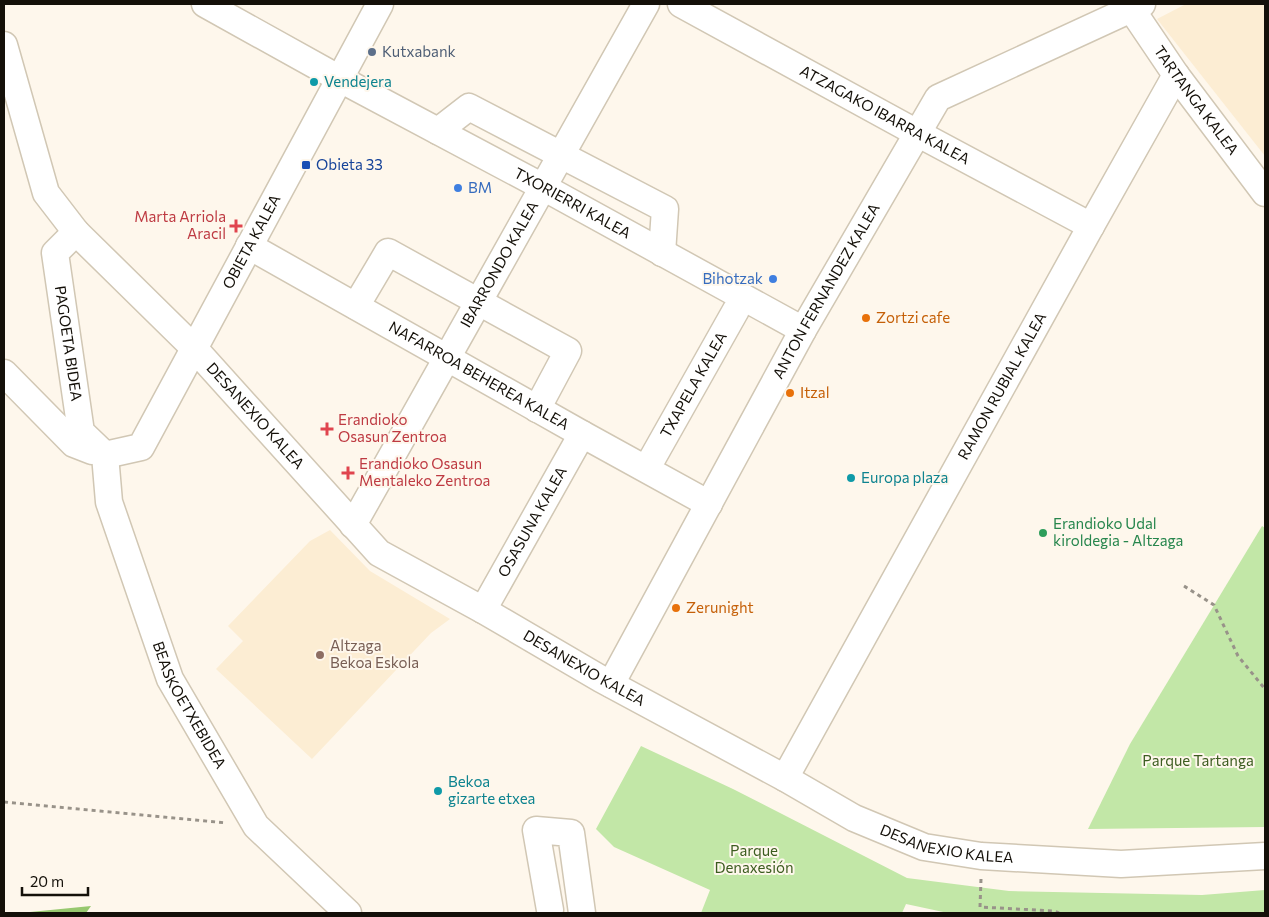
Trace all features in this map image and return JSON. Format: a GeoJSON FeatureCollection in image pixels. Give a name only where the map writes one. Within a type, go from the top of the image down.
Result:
{"type":"FeatureCollection","features":[{"type":"Feature","properties":{"kind":"street","name":"OBIETA KALEA"},"geometry":{"type":"LineString","coordinates":[[105,455],[141,447],[193,347],[380,4]]}},
{"type":"Feature","properties":{"kind":"street","name":"IBARRONDO KALEA"},"geometry":{"type":"LineString","coordinates":[[353,525],[646,4]]}},
{"type":"Feature","properties":{"kind":"street","name":"ATZAGAKO IBARRA KALEA"},"geometry":{"type":"LineString","coordinates":[[681,4],[917,134],[1091,226]]}},
{"type":"Feature","properties":{"kind":"street","name":"TXORIERRI KALEA"},"geometry":{"type":"LineString","coordinates":[[212,5],[340,79],[543,187],[803,330]]}},
{"type":"Feature","properties":{"kind":"street","name":"ANTON FERNANDEZ KALEA"},"geometry":{"type":"LineString","coordinates":[[611,684],[803,330],[938,98],[1134,6]]}},
{"type":"Feature","properties":{"kind":"street","name":"TARTANGA KALEA"},"geometry":{"type":"LineString","coordinates":[[1134,6],[1176,75],[1265,193]]}},
{"type":"Feature","properties":{"kind":"street","name":"DESANEXIO KALEA"},"geometry":{"type":"LineString","coordinates":[[4,45],[46,193],[76,232],[193,347],[379,553],[854,818],[924,847],[981,856],[1121,864],[1265,856]]}},
{"type":"Feature","properties":{"kind":"street","name":"RAMON RUBIAL KALEA"},"geometry":{"type":"LineString","coordinates":[[785,778],[1176,75]]}},
{"type":"Feature","properties":{"kind":"street"},"geometry":{"type":"LineString","coordinates":[[438,131],[468,107],[665,209],[662,253]]}},
{"type":"Feature","properties":{"kind":"street","name":"PAGOETA BIDEA"},"geometry":{"type":"LineString","coordinates":[[76,232],[55,253],[81,432],[105,455]]}},
{"type":"Feature","properties":{"kind":"street","name":"NAFARROA BEHEREA KALEA"},"geometry":{"type":"LineString","coordinates":[[248,246],[709,504]]}},
{"type":"Feature","properties":{"kind":"street"},"geometry":{"type":"LineString","coordinates":[[356,306],[388,252],[568,351],[537,409]]}},
{"type":"Feature","properties":{"kind":"street","name":"TXAPELA KALEA"},"geometry":{"type":"LineString","coordinates":[[652,459],[736,310]]}},
{"type":"Feature","properties":{"kind":"street"},"geometry":{"type":"LineString","coordinates":[[4,373],[74,444],[105,455]]}},
{"type":"Feature","properties":{"kind":"street","name":"OSASUNA KALEA"},"geometry":{"type":"LineString","coordinates":[[483,610],[582,434]]}},
{"type":"Feature","properties":{"kind":"street","name":"BEASKOETXEBIDEA"},"geometry":{"type":"LineString","coordinates":[[105,455],[109,502],[170,679],[256,826],[348,913]]}},
{"type":"Feature","properties":{"kind":"street"},"geometry":{"type":"LineString","coordinates":[[536,830],[571,833],[581,913],[574,911],[542,912],[536,830]]}},
{"type":"Feature","properties":{"kind":"path"},"geometry":{"type":"LineString","coordinates":[[1184,586],[1214,605],[1238,656],[1265,689]]}},
{"type":"Feature","properties":{"kind":"path"},"geometry":{"type":"LineString","coordinates":[[4,802],[216,822]]}},
{"type":"Feature","properties":{"kind":"path"},"geometry":{"type":"LineString","coordinates":[[981,856],[980,907],[1054,911],[1060,913]]}},
{"type":"Feature","properties":{"kind":"shaded area"},"geometry":{"type":"Polygon","coordinates":[[[1186,4],[1265,4],[1265,156],[1157,19],[1186,4]]]}},
{"type":"Feature","properties":{"kind":"shaded area","name":"Altzaga Bekoa Eskola"},"geometry":{"type":"Polygon","coordinates":[[[330,530],[370,571],[450,619],[431,633],[312,759],[216,669],[243,641],[228,626],[310,541],[330,530]]]}},
{"type":"Feature","properties":{"kind":"green space","name":"Parque Tartanga"},"geometry":{"type":"Polygon","coordinates":[[[1262,526],[1265,528],[1265,827],[1088,829],[1130,744],[1262,526]]]}},
{"type":"Feature","properties":{"kind":"green space","name":"Parque Denaxesión"},"geometry":{"type":"Polygon","coordinates":[[[641,746],[733,789],[907,878],[1009,891],[1202,895],[1265,890],[1265,913],[948,913],[906,904],[902,913],[701,913],[710,890],[614,847],[596,829],[641,746]]]}},
{"type":"Feature","properties":{"kind":"green space"},"geometry":{"type":"Polygon","coordinates":[[[91,906],[86,913],[20,913],[91,906]]]}},
{"type":"Feature","properties":{"kind":"place","name":"Kutxabank"},"geometry":{"type":"Point","coordinates":[372,52]}},
{"type":"Feature","properties":{"kind":"place","name":"Vendejera"},"geometry":{"type":"Point","coordinates":[314,82]}},
{"type":"Feature","properties":{"kind":"place","name":"Obieta 33"},"geometry":{"type":"Point","coordinates":[306,165]}},
{"type":"Feature","properties":{"kind":"place","name":"BM"},"geometry":{"type":"Point","coordinates":[458,188]}},
{"type":"Feature","properties":{"kind":"place","name":"Marta Arriola Aracil"},"geometry":{"type":"Point","coordinates":[236,226]}},
{"type":"Feature","properties":{"kind":"place","name":"Bihotzak"},"geometry":{"type":"Point","coordinates":[773,279]}},
{"type":"Feature","properties":{"kind":"place","name":"Zortzi cafe"},"geometry":{"type":"Point","coordinates":[866,318]}},
{"type":"Feature","properties":{"kind":"place","name":"Itzal"},"geometry":{"type":"Point","coordinates":[790,393]}},
{"type":"Feature","properties":{"kind":"place","name":"Erandioko Osasun Zentroa"},"geometry":{"type":"Point","coordinates":[327,429]}},
{"type":"Feature","properties":{"kind":"place","name":"Erandioko Osasun Mentaleko Zentroa"},"geometry":{"type":"Point","coordinates":[348,473]}},
{"type":"Feature","properties":{"kind":"place","name":"Europa plaza"},"geometry":{"type":"Point","coordinates":[851,478]}},
{"type":"Feature","properties":{"kind":"place","name":"Erandioko Udal kiroldegia - Altzaga"},"geometry":{"type":"Point","coordinates":[1043,533]}},
{"type":"Feature","properties":{"kind":"place","name":"Zerunight"},"geometry":{"type":"Point","coordinates":[676,608]}},
{"type":"Feature","properties":{"kind":"place","name":"Altzaga Bekoa Eskola"},"geometry":{"type":"Point","coordinates":[320,655]}},
{"type":"Feature","properties":{"kind":"place","name":"Bekoa gizarte etxea"},"geometry":{"type":"Point","coordinates":[438,791]}}]}
